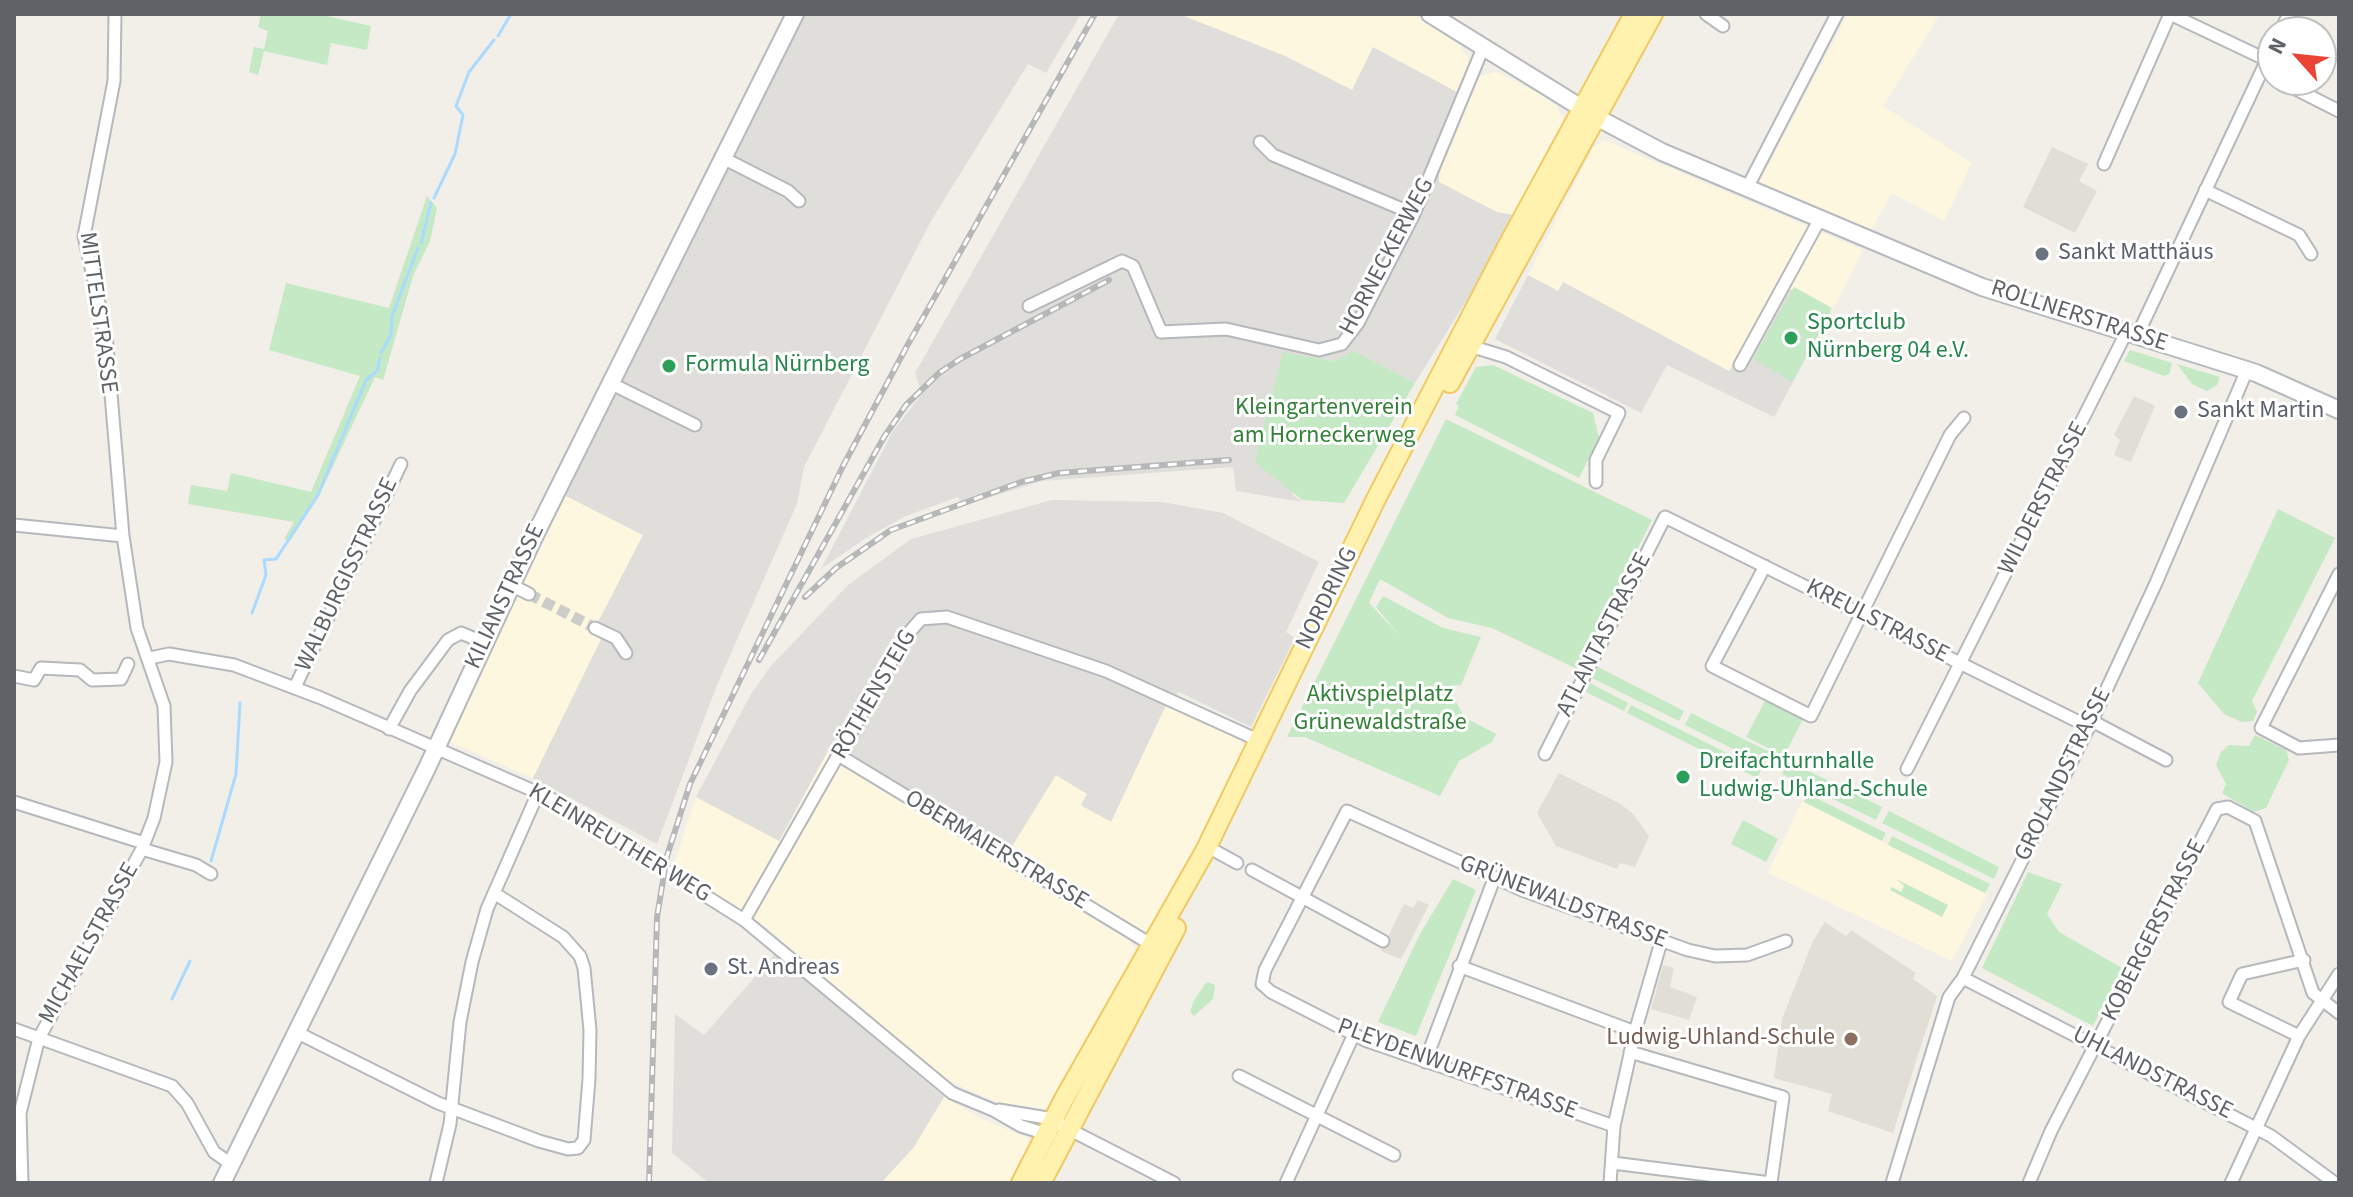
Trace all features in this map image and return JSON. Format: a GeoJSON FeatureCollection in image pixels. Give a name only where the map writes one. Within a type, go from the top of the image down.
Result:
{"type":"FeatureCollection","features":[{"type":"Feature","properties":{"kind":"main road","name":"KILIANSTRASSE"},"geometry":{"type":"LineString","coordinates":[[222,1183],[436,749],[511,585],[610,383],[795,14]]}},
{"type":"Feature","properties":{"kind":"main road","name":"ROLLNERSTRASSE"},"geometry":{"type":"LineString","coordinates":[[1430,14],[1645,144],[1990,290],[2247,370],[2339,410]]}},
{"type":"Feature","properties":{"kind":"main road","name":"NORDRING"},"geometry":{"type":"LineString","coordinates":[[1021,1183],[1217,852],[1379,519],[1589,112],[1634,14]]}},
{"type":"Feature","properties":{"kind":"main road","name":"NORDRING"},"geometry":{"type":"LineString","coordinates":[[1041,1183],[1055,1129],[1260,741],[1376,499],[1589,112],[1653,14]]}},
{"type":"Feature","properties":{"kind":"street","name":"MITTELSTRASSE"},"geometry":{"type":"LineString","coordinates":[[115,14],[114,81],[84,236],[106,335],[123,536],[137,628],[150,658]]}},
{"type":"Feature","properties":{"kind":"street"},"geometry":{"type":"LineString","coordinates":[[1706,14],[1723,26]]}},
{"type":"Feature","properties":{"kind":"street"},"geometry":{"type":"LineString","coordinates":[[1747,188],[1837,14]]}},
{"type":"Feature","properties":{"kind":"street"},"geometry":{"type":"LineString","coordinates":[[2104,164],[2170,14],[2257,55]]}},
{"type":"Feature","properties":{"kind":"street","name":"HORNECKERWEG"},"geometry":{"type":"LineString","coordinates":[[1029,306],[1122,261],[1133,266],[1161,332],[1226,329],[1326,350],[1342,344],[1352,333],[1414,214],[1483,48]]}},
{"type":"Feature","properties":{"kind":"street","name":"WILDERSTRASSE"},"geometry":{"type":"LineString","coordinates":[[1907,769],[2132,335],[2257,80]]}},
{"type":"Feature","properties":{"kind":"street"},"geometry":{"type":"LineString","coordinates":[[2309,96],[2339,111]]}},
{"type":"Feature","properties":{"kind":"street"},"geometry":{"type":"LineString","coordinates":[[1260,142],[1273,155],[1414,214]]}},
{"type":"Feature","properties":{"kind":"street"},"geometry":{"type":"LineString","coordinates":[[721,157],[788,191],[799,201]]}},
{"type":"Feature","properties":{"kind":"street"},"geometry":{"type":"LineString","coordinates":[[2205,190],[2299,235],[2311,254]]}},
{"type":"Feature","properties":{"kind":"street"},"geometry":{"type":"LineString","coordinates":[[1740,365],[1821,217]]}},
{"type":"Feature","properties":{"kind":"street"},"geometry":{"type":"LineString","coordinates":[[1470,346],[1506,357],[1619,413],[1596,460],[1596,482]]}},
{"type":"Feature","properties":{"kind":"street","name":"GROLANDSTRASSE"},"geometry":{"type":"LineString","coordinates":[[1892,1183],[1949,997],[1963,978],[2090,724],[2156,583],[2247,370]]}},
{"type":"Feature","properties":{"kind":"street"},"geometry":{"type":"LineString","coordinates":[[610,383],[695,425]]}},
{"type":"Feature","properties":{"kind":"street"},"geometry":{"type":"LineString","coordinates":[[1765,566],[1712,666],[1811,716],[1950,435],[1964,418]]}},
{"type":"Feature","properties":{"kind":"street","name":"WALBURGISSTRASSE"},"geometry":{"type":"LineString","coordinates":[[295,687],[401,464]]}},
{"type":"Feature","properties":{"kind":"street","name":"KREULSTRASSE"},"geometry":{"type":"LineString","coordinates":[[1665,517],[1960,664],[2166,760]]}},
{"type":"Feature","properties":{"kind":"street","name":"ATLANTASTRASSE"},"geometry":{"type":"LineString","coordinates":[[1545,754],[1665,517]]}},
{"type":"Feature","properties":{"kind":"street"},"geometry":{"type":"LineString","coordinates":[[14,525],[123,536]]}},
{"type":"Feature","properties":{"kind":"street"},"geometry":{"type":"LineString","coordinates":[[2339,574],[2261,728],[2299,748],[2339,745]]}},
{"type":"Feature","properties":{"kind":"street"},"geometry":{"type":"LineString","coordinates":[[511,585],[529,594]]}},
{"type":"Feature","properties":{"kind":"street","name":"RÖTHENSTEIG"},"geometry":{"type":"LineString","coordinates":[[744,920],[912,626],[921,619],[940,616],[1106,671],[1260,741]]}},
{"type":"Feature","properties":{"kind":"street"},"geometry":{"type":"LineString","coordinates":[[595,628],[616,638],[626,653]]}},
{"type":"Feature","properties":{"kind":"street"},"geometry":{"type":"LineString","coordinates":[[389,729],[410,691],[448,640],[461,633],[485,643]]}},
{"type":"Feature","properties":{"kind":"street","name":"KLEINREUTHER WEG"},"geometry":{"type":"LineString","coordinates":[[150,658],[169,654],[234,665],[295,687],[538,793],[593,823],[744,920],[941,1085],[967,1100],[1055,1129],[1174,1183]]}},
{"type":"Feature","properties":{"kind":"street","name":"MICHAELSTRASSE"},"geometry":{"type":"LineString","coordinates":[[150,658],[164,706],[167,737],[161,791],[143,846],[39,1038],[172,1086],[187,1103],[214,1152],[231,1164]]}},
{"type":"Feature","properties":{"kind":"street"},"geometry":{"type":"LineString","coordinates":[[14,676],[34,680],[41,668],[80,670],[92,680],[121,679],[128,664]]}},
{"type":"Feature","properties":{"kind":"street","name":"OBERMAIERSTRASSE"},"geometry":{"type":"LineString","coordinates":[[840,756],[1152,945]]}},
{"type":"Feature","properties":{"kind":"street"},"geometry":{"type":"LineString","coordinates":[[436,1183],[451,1108],[465,991],[494,893],[538,793]]}},
{"type":"Feature","properties":{"kind":"street"},"geometry":{"type":"LineString","coordinates":[[14,802],[143,846]]}},
{"type":"Feature","properties":{"kind":"street","name":"KOBERGERSTRASSE"},"geometry":{"type":"LineString","coordinates":[[2029,1183],[2051,1131],[2217,809],[2228,807],[2255,821],[2304,960]]}},
{"type":"Feature","properties":{"kind":"street","name":"GRÜNEWALDSTRASSE"},"geometry":{"type":"LineString","coordinates":[[1303,896],[1347,811],[1494,879],[1661,942],[1715,956],[1732,956],[1747,955],[1786,941]]}},
{"type":"Feature","properties":{"kind":"street","name":"MICHAELSTRASSE"},"geometry":{"type":"LineString","coordinates":[[143,846],[196,865],[211,874]]}},
{"type":"Feature","properties":{"kind":"street"},"geometry":{"type":"LineString","coordinates":[[1217,852],[1237,863]]}},
{"type":"Feature","properties":{"kind":"street"},"geometry":{"type":"LineString","coordinates":[[1252,870],[1383,941]]}},
{"type":"Feature","properties":{"kind":"street"},"geometry":{"type":"LineString","coordinates":[[1425,1062],[1494,879]]}},
{"type":"Feature","properties":{"kind":"street"},"geometry":{"type":"LineString","coordinates":[[296,1032],[451,1108],[568,1149],[578,1148],[584,1140],[590,1030],[584,968],[580,956],[563,937],[494,893]]}},
{"type":"Feature","properties":{"kind":"street","name":"PLEYDENWURFFSTRASSE"},"geometry":{"type":"LineString","coordinates":[[1303,896],[1265,970],[1262,984],[1271,992],[1354,1034],[1425,1062],[1614,1126]]}},
{"type":"Feature","properties":{"kind":"street"},"geometry":{"type":"LineString","coordinates":[[1610,1183],[1614,1126],[1635,1032],[1661,942]]}},
{"type":"Feature","properties":{"kind":"street"},"geometry":{"type":"LineString","coordinates":[[2299,1036],[2229,1002],[2242,974],[2304,960],[2313,993],[2320,1002],[2339,1013]]}},
{"type":"Feature","properties":{"kind":"street"},"geometry":{"type":"LineString","coordinates":[[1459,966],[1635,1032]]}},
{"type":"Feature","properties":{"kind":"street"},"geometry":{"type":"LineString","coordinates":[[2231,1183],[2299,1036],[2339,974]]}},
{"type":"Feature","properties":{"kind":"street","name":"UHLANDSTRASSE"},"geometry":{"type":"LineString","coordinates":[[1963,978],[2257,1129],[2335,1183]]}},
{"type":"Feature","properties":{"kind":"street"},"geometry":{"type":"LineString","coordinates":[[14,1029],[39,1038],[20,1113],[22,1183]]}},
{"type":"Feature","properties":{"kind":"street"},"geometry":{"type":"LineString","coordinates":[[1286,1183],[1354,1034]]}},
{"type":"Feature","properties":{"kind":"street"},"geometry":{"type":"LineString","coordinates":[[1613,1163],[1771,1183],[1783,1097],[1630,1052]]}},
{"type":"Feature","properties":{"kind":"street"},"geometry":{"type":"LineString","coordinates":[[1239,1076],[1394,1155]]}},
{"type":"Feature","properties":{"kind":"street","name":"KLEINREUTHER WEG"},"geometry":{"type":"LineString","coordinates":[[993,1110],[1055,1129]]}},
{"type":"Feature","properties":{"kind":"shaded area"},"geometry":{"type":"Polygon","coordinates":[[[797,14],[1081,14],[1046,73],[1028,64],[931,221],[804,467],[797,504],[717,685],[657,844],[533,778],[606,629],[597,624],[643,535],[566,496],[797,14]]]}},
{"type":"Feature","properties":{"kind":"shaded area"},"geometry":{"type":"Polygon","coordinates":[[[1119,14],[1179,14],[1285,56],[1352,90],[1373,47],[1459,93],[1439,143],[1439,182],[1497,212],[1519,216],[1415,383],[1354,351],[1334,361],[1283,353],[1293,495],[1302,502],[1236,491],[1233,467],[1042,481],[962,506],[958,497],[906,516],[866,538],[821,569],[893,431],[922,394],[915,373],[1119,14]]]}},
{"type":"Feature","properties":{"kind":"shaded area"},"geometry":{"type":"Polygon","coordinates":[[[1179,14],[1413,14],[1460,46],[1468,57],[1468,66],[1479,76],[1496,72],[1540,94],[1557,106],[1565,123],[1519,216],[1497,212],[1439,182],[1439,143],[1353,90],[1285,56],[1179,14]]]}},
{"type":"Feature","properties":{"kind":"shaded area"},"geometry":{"type":"Polygon","coordinates":[[[1848,14],[1940,14],[1883,106],[1972,163],[1944,221],[1892,193],[1871,230],[1758,185],[1848,14]]]}},
{"type":"Feature","properties":{"kind":"shaded area"},"geometry":{"type":"Polygon","coordinates":[[[1604,140],[1863,250],[1831,312],[1779,284],[1729,372],[1564,283],[1559,291],[1528,275],[1592,149],[1604,140]]]}},
{"type":"Feature","properties":{"kind":"shaded area"},"geometry":{"type":"Polygon","coordinates":[[[2052,147],[2088,164],[2079,181],[2097,191],[2075,233],[2023,207],[2052,147]]]}},
{"type":"Feature","properties":{"kind":"shaded area"},"geometry":{"type":"Polygon","coordinates":[[[1528,275],[1558,291],[1563,282],[1729,371],[1780,283],[1831,312],[1774,417],[1667,365],[1641,413],[1495,339],[1528,275]]]}},
{"type":"Feature","properties":{"kind":"shaded area"},"geometry":{"type":"Polygon","coordinates":[[[2134,396],[2155,406],[2131,462],[2114,455],[2120,440],[2114,435],[2134,396]]]}},
{"type":"Feature","properties":{"kind":"shaded area"},"geometry":{"type":"Polygon","coordinates":[[[566,496],[643,535],[598,623],[607,628],[533,778],[447,741],[566,496]]]}},
{"type":"Feature","properties":{"kind":"shaded area"},"geometry":{"type":"Polygon","coordinates":[[[1052,500],[1162,502],[1223,513],[1319,562],[1286,632],[1295,638],[1251,727],[1179,692],[1167,703],[1111,822],[1081,805],[1087,794],[1056,775],[1008,853],[829,749],[779,841],[696,797],[751,694],[770,667],[848,585],[911,539],[1052,500]]]}},
{"type":"Feature","properties":{"kind":"shaded area"},"geometry":{"type":"Polygon","coordinates":[[[1167,703],[1239,739],[1246,749],[1214,818],[1152,931],[1140,931],[1068,900],[1129,938],[1136,954],[1046,1109],[996,1102],[947,1080],[766,927],[674,864],[696,797],[780,841],[829,748],[1008,852],[1056,775],[1087,794],[1081,806],[1111,821],[1167,703]]]}},
{"type":"Feature","properties":{"kind":"shaded area"},"geometry":{"type":"Polygon","coordinates":[[[1559,773],[1621,804],[1633,814],[1649,836],[1635,867],[1620,863],[1617,869],[1556,846],[1537,813],[1559,773]]]}},
{"type":"Feature","properties":{"kind":"shaded area"},"geometry":{"type":"Polygon","coordinates":[[[1802,801],[1987,894],[1952,961],[1768,873],[1802,801]]]}},
{"type":"Feature","properties":{"kind":"shaded area"},"geometry":{"type":"Polygon","coordinates":[[[1418,900],[1429,905],[1401,959],[1381,951],[1404,904],[1413,908],[1418,900]]]}},
{"type":"Feature","properties":{"kind":"shaded area","name":"Ludwig-Uhland-Schule"},"geometry":{"type":"Polygon","coordinates":[[[1825,922],[1846,936],[1851,930],[1916,973],[1913,979],[1937,996],[1893,1133],[1828,1111],[1832,1094],[1774,1078],[1782,1019],[1813,941],[1825,922]]]}},
{"type":"Feature","properties":{"kind":"shaded area"},"geometry":{"type":"Polygon","coordinates":[[[775,954],[944,1097],[914,1147],[881,1183],[709,1183],[672,1153],[675,1014],[704,1035],[775,954]]]}},
{"type":"Feature","properties":{"kind":"shaded area"},"geometry":{"type":"Polygon","coordinates":[[[1663,965],[1674,968],[1670,987],[1697,997],[1689,1020],[1651,1009],[1663,965]]]}},
{"type":"Feature","properties":{"kind":"shaded area"},"geometry":{"type":"Polygon","coordinates":[[[944,1097],[980,1118],[1028,1138],[1031,1149],[1014,1183],[881,1183],[914,1147],[944,1097]]]}},
{"type":"Feature","properties":{"kind":"green space"},"geometry":{"type":"Polygon","coordinates":[[[261,14],[318,14],[371,26],[367,50],[331,43],[327,65],[264,51],[258,75],[249,72],[254,47],[264,49],[268,31],[258,27],[261,14]]]}},
{"type":"Feature","properties":{"kind":"green space"},"geometry":{"type":"Polygon","coordinates":[[[427,196],[437,208],[430,241],[413,276],[383,380],[375,377],[319,496],[290,541],[284,539],[294,522],[188,504],[191,485],[227,491],[231,473],[311,492],[360,376],[269,350],[286,283],[389,308],[427,196]]]}},
{"type":"Feature","properties":{"kind":"green space","name":"Sportclub Nürnberg 04 e.V."},"geometry":{"type":"Polygon","coordinates":[[[1794,287],[1832,308],[1792,382],[1753,359],[1794,287]]]}},
{"type":"Feature","properties":{"kind":"green space"},"geometry":{"type":"Polygon","coordinates":[[[2130,350],[2172,363],[2169,374],[2164,376],[2124,361],[2130,350]]]}},
{"type":"Feature","properties":{"kind":"green space","name":"Kleingartenverein am Horneckerweg"},"geometry":{"type":"Polygon","coordinates":[[[1354,351],[1415,383],[1344,503],[1302,500],[1255,462],[1283,352],[1334,361],[1354,351]]]}},
{"type":"Feature","properties":{"kind":"green space"},"geometry":{"type":"Polygon","coordinates":[[[2177,364],[2220,377],[2217,385],[2207,391],[2192,384],[2177,364]]]}},
{"type":"Feature","properties":{"kind":"green space"},"geometry":{"type":"Polygon","coordinates":[[[1493,365],[1593,413],[1599,438],[1579,478],[1455,415],[1459,406],[1456,404],[1476,367],[1493,365]]]}},
{"type":"Feature","properties":{"kind":"green space","name":"Aktivspielplatz Grünewaldstraße"},"geometry":{"type":"Polygon","coordinates":[[[1446,419],[1652,520],[1577,669],[1492,628],[1448,618],[1380,579],[1369,603],[1401,637],[1376,607],[1383,596],[1443,628],[1481,637],[1461,685],[1448,686],[1464,717],[1496,734],[1492,742],[1459,761],[1440,796],[1305,737],[1287,737],[1446,419]]]}},
{"type":"Feature","properties":{"kind":"green space"},"geometry":{"type":"Polygon","coordinates":[[[2278,509],[2335,538],[2252,701],[2257,712],[2253,721],[2242,722],[2224,714],[2198,683],[2278,509]]]}},
{"type":"Feature","properties":{"kind":"green space"},"geometry":{"type":"Polygon","coordinates":[[[1594,665],[1684,711],[1679,721],[1588,676],[1594,665]]]}},
{"type":"Feature","properties":{"kind":"green space"},"geometry":{"type":"Polygon","coordinates":[[[1586,681],[1628,703],[1624,711],[1582,690],[1586,681]]]}},
{"type":"Feature","properties":{"kind":"green space"},"geometry":{"type":"Polygon","coordinates":[[[1765,701],[1803,719],[1784,756],[1746,737],[1765,701]]]}},
{"type":"Feature","properties":{"kind":"green space"},"geometry":{"type":"Polygon","coordinates":[[[1631,705],[1761,770],[1757,778],[1627,713],[1631,705]]]}},
{"type":"Feature","properties":{"kind":"green space"},"geometry":{"type":"Polygon","coordinates":[[[1691,713],[1782,758],[1776,770],[1685,725],[1691,713]]]}},
{"type":"Feature","properties":{"kind":"green space"},"geometry":{"type":"Polygon","coordinates":[[[2255,735],[2286,750],[2289,760],[2266,808],[2253,812],[2222,793],[2226,784],[2216,765],[2221,752],[2229,745],[2249,746],[2255,735]]]}},
{"type":"Feature","properties":{"kind":"green space"},"geometry":{"type":"Polygon","coordinates":[[[1788,761],[1882,807],[1876,820],[1782,774],[1788,761]]]}},
{"type":"Feature","properties":{"kind":"green space"},"geometry":{"type":"Polygon","coordinates":[[[1808,794],[1886,833],[1882,841],[1804,802],[1808,794]]]}},
{"type":"Feature","properties":{"kind":"green space"},"geometry":{"type":"Polygon","coordinates":[[[1889,811],[1999,867],[1994,879],[1882,823],[1889,811]]]}},
{"type":"Feature","properties":{"kind":"green space"},"geometry":{"type":"Polygon","coordinates":[[[1743,820],[1778,839],[1766,862],[1731,844],[1743,820]]]}},
{"type":"Feature","properties":{"kind":"green space"},"geometry":{"type":"Polygon","coordinates":[[[1892,836],[1990,884],[1985,893],[1888,845],[1892,836]]]}},
{"type":"Feature","properties":{"kind":"green space"},"geometry":{"type":"Polygon","coordinates":[[[2028,872],[2062,884],[2047,914],[2059,932],[2122,968],[2093,1026],[1982,968],[2028,872]]]}},
{"type":"Feature","properties":{"kind":"green space"},"geometry":{"type":"Polygon","coordinates":[[[1453,879],[1476,890],[1416,1036],[1378,1022],[1420,934],[1453,879]]]}},
{"type":"Feature","properties":{"kind":"green space"},"geometry":{"type":"Polygon","coordinates":[[[1896,879],[1948,905],[1942,917],[1890,890],[1892,887],[1901,892],[1904,886],[1896,879]]]}},
{"type":"Feature","properties":{"kind":"green space"},"geometry":{"type":"Polygon","coordinates":[[[1207,982],[1215,985],[1213,999],[1194,1016],[1190,1012],[1194,1000],[1207,982]]]}},
{"type":"Feature","properties":{"kind":"waterway"},"geometry":{"type":"LineString","coordinates":[[498,36],[511,14]]}},
{"type":"Feature","properties":{"kind":"waterway"},"geometry":{"type":"LineString","coordinates":[[434,198],[455,154],[463,115],[456,106],[469,72],[494,40]]}},
{"type":"Feature","properties":{"kind":"waterway"},"geometry":{"type":"LineString","coordinates":[[421,243],[431,203]]}},
{"type":"Feature","properties":{"kind":"waterway"},"geometry":{"type":"LineString","coordinates":[[381,353],[391,335],[392,316],[418,248]]}},
{"type":"Feature","properties":{"kind":"waterway"},"geometry":{"type":"LineString","coordinates":[[252,613],[266,575],[264,560],[276,559],[318,495],[366,380],[377,371],[380,358]]}},
{"type":"Feature","properties":{"kind":"waterway"},"geometry":{"type":"LineString","coordinates":[[211,861],[236,774],[240,703]]}},
{"type":"Feature","properties":{"kind":"waterway"},"geometry":{"type":"LineString","coordinates":[[172,999],[190,961]]}},
{"type":"Feature","properties":{"kind":"tunnel"},"geometry":{"type":"LineString","coordinates":[[529,594],[595,628]]}},
{"type":"Feature","properties":{"kind":"railway"},"geometry":{"type":"LineString","coordinates":[[649,1183],[657,917],[667,856],[690,784],[843,466],[907,346],[1095,14]]}},
{"type":"Feature","properties":{"kind":"railway"},"geometry":{"type":"LineString","coordinates":[[759,660],[884,437],[906,405],[939,373],[960,359],[1109,280]]}},
{"type":"Feature","properties":{"kind":"railway"},"geometry":{"type":"LineString","coordinates":[[805,597],[836,568],[891,530],[1021,482],[1059,473],[1229,460]]}},
{"type":"Feature","properties":{"kind":"place","name":"Sankt Matthäus"},"geometry":{"type":"Point","coordinates":[2042,254]}},
{"type":"Feature","properties":{"kind":"place","name":"Sportclub Nürnberg 04 e.V."},"geometry":{"type":"Point","coordinates":[1791,338]}},
{"type":"Feature","properties":{"kind":"place","name":"Formula Nürnberg"},"geometry":{"type":"Point","coordinates":[669,366]}},
{"type":"Feature","properties":{"kind":"place","name":"Sankt Martin"},"geometry":{"type":"Point","coordinates":[2181,412]}},
{"type":"Feature","properties":{"kind":"place","name":"Dreifachturnhalle Ludwig-Uhland-Schule"},"geometry":{"type":"Point","coordinates":[1683,777]}},
{"type":"Feature","properties":{"kind":"place","name":"St. Andreas"},"geometry":{"type":"Point","coordinates":[711,969]}},
{"type":"Feature","properties":{"kind":"place","name":"Ludwig-Uhland-Schule"},"geometry":{"type":"Point","coordinates":[1851,1039]}}]}
